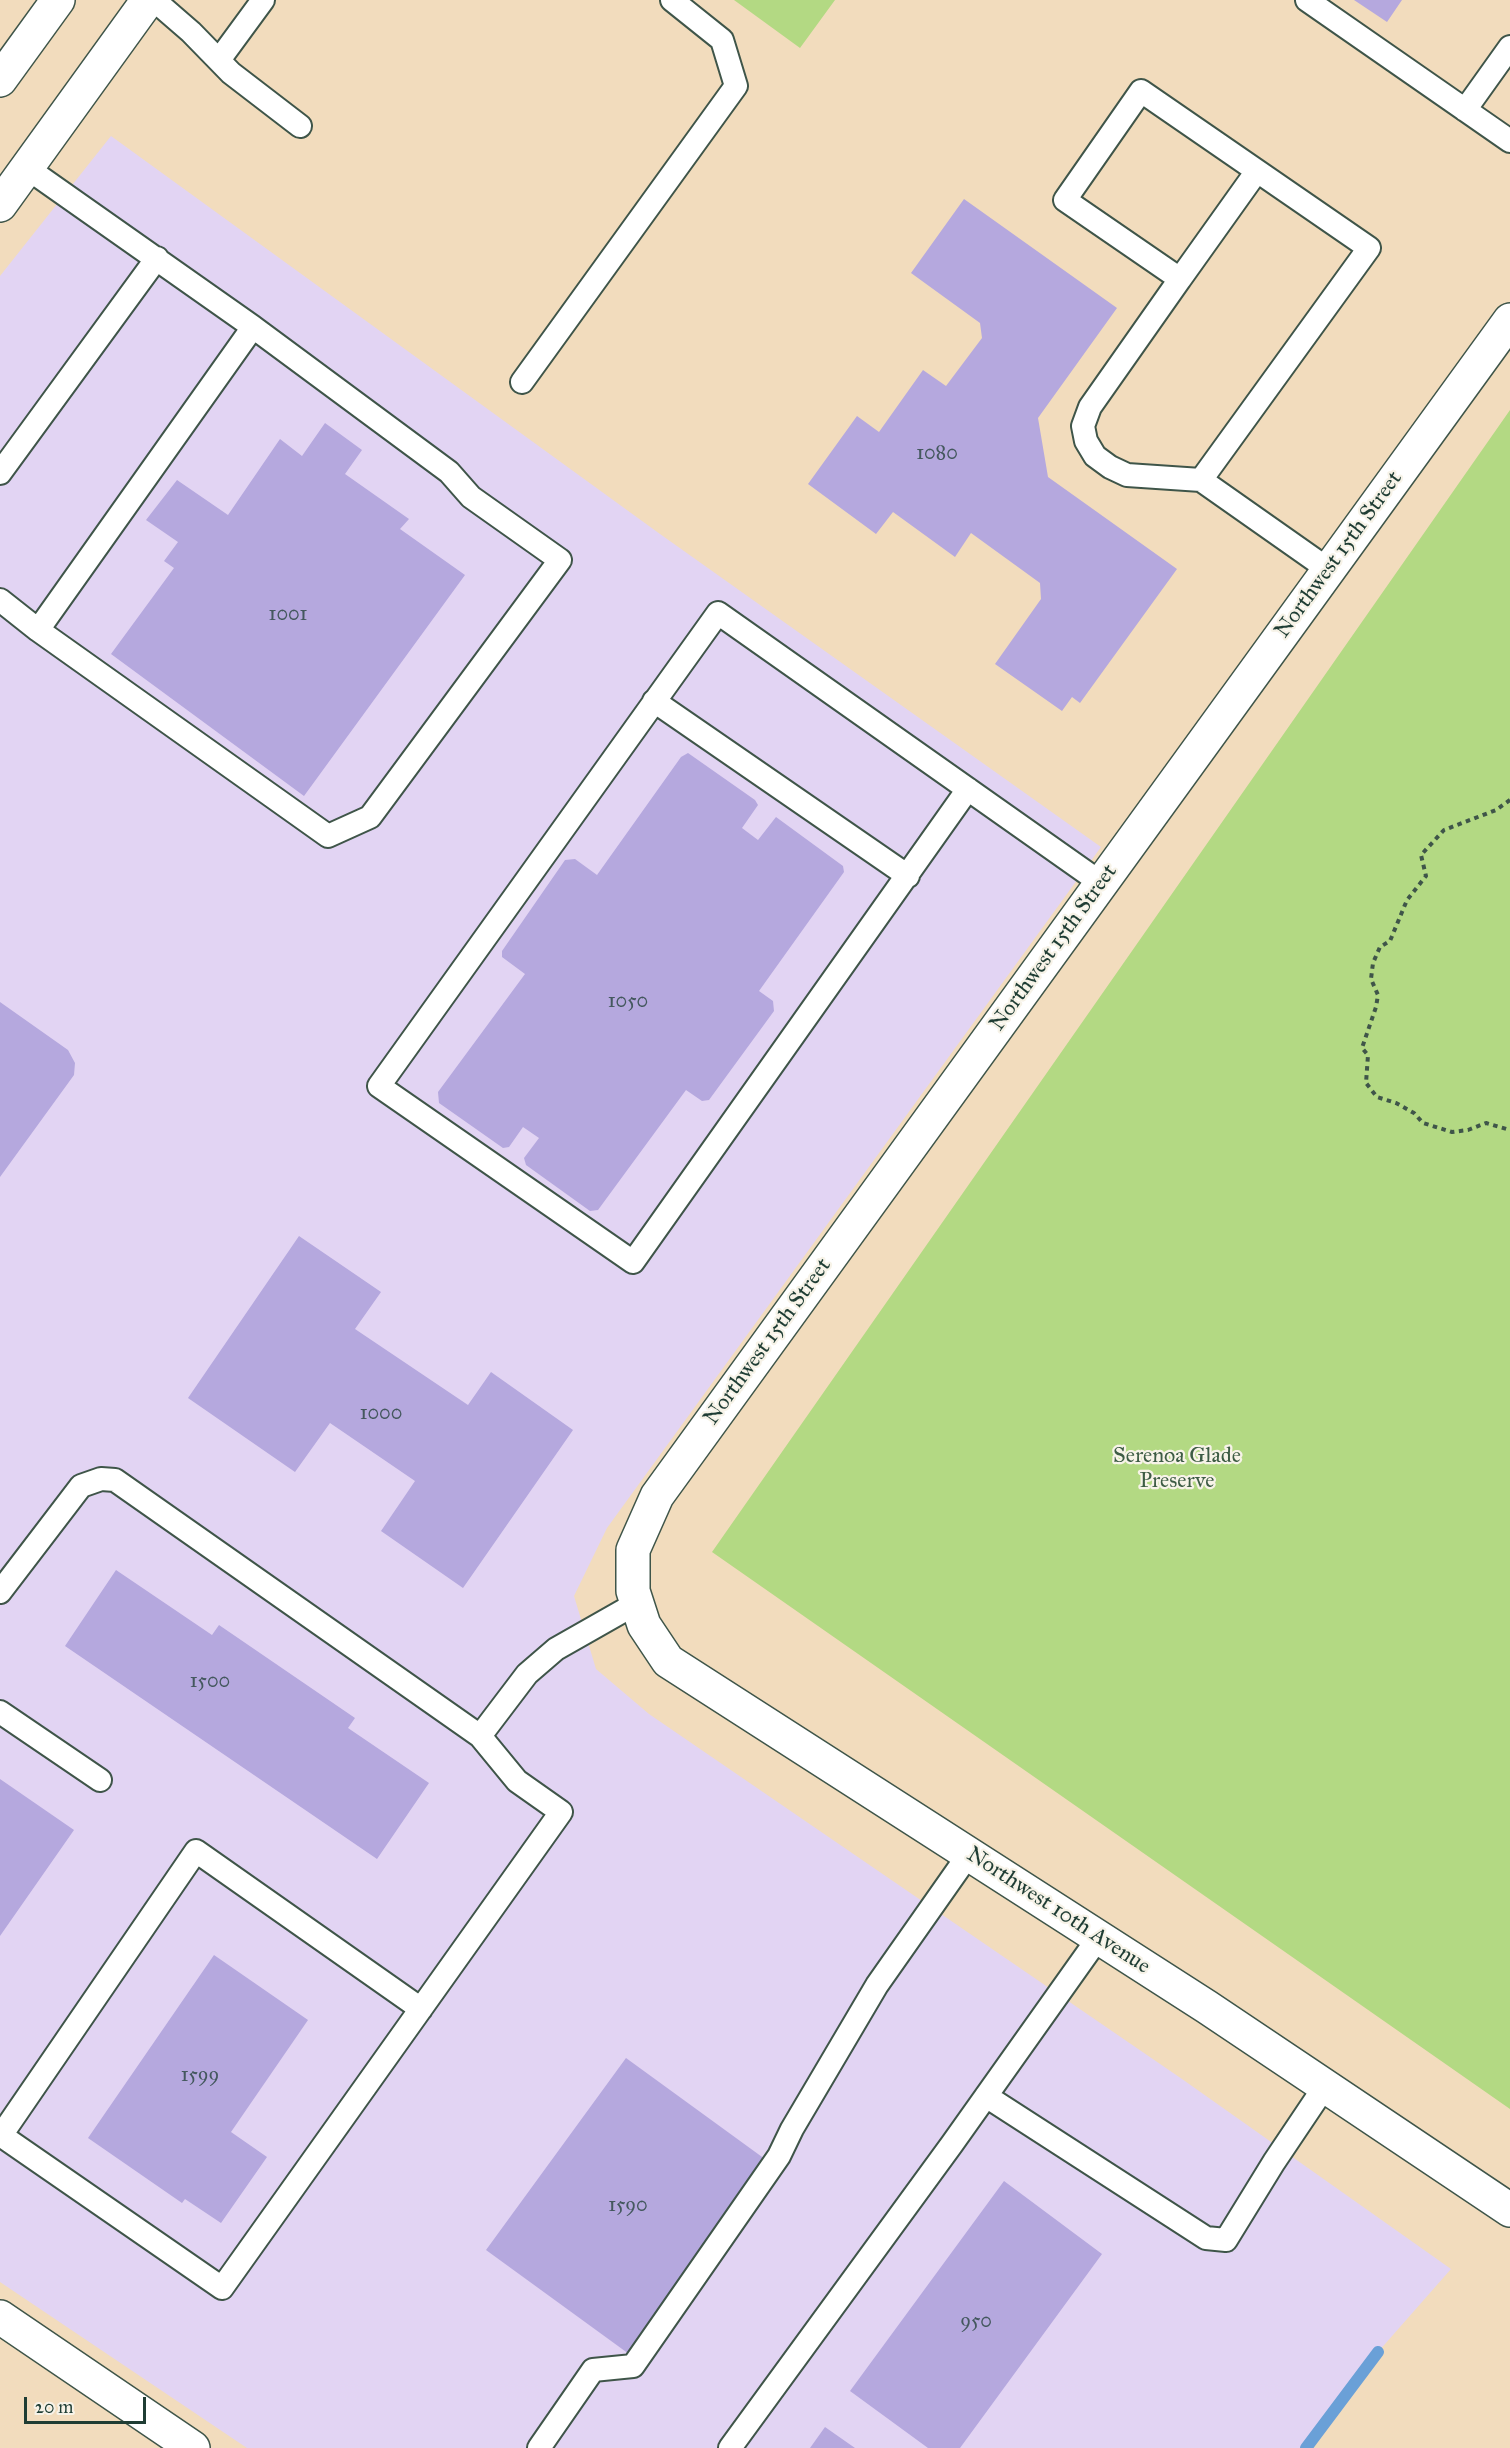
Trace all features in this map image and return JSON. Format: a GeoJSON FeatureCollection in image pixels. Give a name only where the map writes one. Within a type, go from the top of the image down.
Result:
{"type":"FeatureCollection","features":[{"type":"Feature","properties":{"kind":"street"},"geometry":{"type":"LineString","coordinates":[[0,80],[58,0]]}},
{"type":"Feature","properties":{"kind":"street"},"geometry":{"type":"LineString","coordinates":[[0,205],[148,0]]}},
{"type":"Feature","properties":{"kind":"street","name":"Northwest 15th Street"},"geometry":{"type":"LineString","coordinates":[[635,1597],[633,1550],[657,1496],[1510,320]]}},
{"type":"Feature","properties":{"kind":"street","name":"Northwest 10th Avenue"},"geometry":{"type":"LineString","coordinates":[[635,1597],[644,1625],[668,1660],[1099,1937],[1510,2210]]}},
{"type":"Feature","properties":{"kind":"street"},"geometry":{"type":"LineString","coordinates":[[0,2317],[193,2448]]}},
{"type":"Feature","properties":{"kind":"lane"},"geometry":{"type":"LineString","coordinates":[[154,0],[191,32],[231,73],[300,126]]}},
{"type":"Feature","properties":{"kind":"lane"},"geometry":{"type":"LineString","coordinates":[[219,60],[263,0]]}},
{"type":"Feature","properties":{"kind":"lane"},"geometry":{"type":"LineString","coordinates":[[522,382],[736,86],[722,40],[672,0]]}},
{"type":"Feature","properties":{"kind":"lane"},"geometry":{"type":"LineString","coordinates":[[1307,0],[1510,141]]}},
{"type":"Feature","properties":{"kind":"lane"},"geometry":{"type":"LineString","coordinates":[[1465,110],[1510,47]]}},
{"type":"Feature","properties":{"kind":"lane"},"geometry":{"type":"LineString","coordinates":[[1180,279],[1065,200],[1141,91],[1369,248],[1201,480]]}},
{"type":"Feature","properties":{"kind":"lane"},"geometry":{"type":"LineString","coordinates":[[0,600],[38,630],[328,836],[370,817],[560,560],[471,497],[449,472],[253,327],[27,168]]}},
{"type":"Feature","properties":{"kind":"lane"},"geometry":{"type":"LineString","coordinates":[[1257,171],[1090,407],[1083,426],[1086,441],[1095,456],[1110,467],[1127,475],[1201,480],[1329,570]]}},
{"type":"Feature","properties":{"kind":"lane"},"geometry":{"type":"LineString","coordinates":[[0,473],[157,258]]}},
{"type":"Feature","properties":{"kind":"lane"},"geometry":{"type":"LineString","coordinates":[[38,630],[253,327]]}},
{"type":"Feature","properties":{"kind":"lane"},"geometry":{"type":"LineString","coordinates":[[968,789],[633,1262],[378,1086],[718,613],[968,789],[1101,883]]}},
{"type":"Feature","properties":{"kind":"lane"},"geometry":{"type":"LineString","coordinates":[[654,701],[908,876]]}},
{"type":"Feature","properties":{"kind":"lane"},"geometry":{"type":"LineString","coordinates":[[0,1592],[81,1485],[100,1479],[115,1480],[480,1736],[517,1781],[561,1812],[421,2009],[222,2288],[1,2136],[196,1851],[421,2009]]}},
{"type":"Feature","properties":{"kind":"lane"},"geometry":{"type":"LineString","coordinates":[[480,1736],[527,1674],[556,1649],[635,1597]]}},
{"type":"Feature","properties":{"kind":"lane"},"geometry":{"type":"LineString","coordinates":[[0,1712],[100,1780]]}},
{"type":"Feature","properties":{"kind":"lane"},"geometry":{"type":"LineString","coordinates":[[539,2448],[593,2370],[633,2366],[779,2156],[792,2129],[877,1984],[969,1854]]}},
{"type":"Feature","properties":{"kind":"lane"},"geometry":{"type":"LineString","coordinates":[[730,2448],[1099,1937]]}},
{"type":"Feature","properties":{"kind":"lane"},"geometry":{"type":"LineString","coordinates":[[986,2096],[1206,2238],[1226,2240],[1274,2162],[1325,2086]]}},
{"type":"Feature","properties":{"kind":"path"},"geometry":{"type":"LineString","coordinates":[[1510,800],[1496,810],[1444,830],[1421,855],[1426,876],[1407,900],[1390,941],[1380,948],[1372,963],[1371,979],[1378,995],[1362,1048],[1368,1055],[1366,1083],[1371,1090],[1377,1096],[1414,1113],[1423,1123],[1452,1132],[1468,1130],[1486,1123],[1510,1130]]}},
{"type":"Feature","properties":{"kind":"shaded area"},"geometry":{"type":"Polygon","coordinates":[[[111,136],[660,534],[1101,847],[607,1528],[574,1596],[596,1669],[649,1714],[1182,2079],[1451,2269],[1378,2352],[1306,2448],[247,2448],[0,2282],[0,276],[111,136]]]}},
{"type":"Feature","properties":{"kind":"green space"},"geometry":{"type":"Polygon","coordinates":[[[734,0],[835,0],[800,48],[734,0]]]}},
{"type":"Feature","properties":{"kind":"green space","name":"Serenoa Glade Preserve"},"geometry":{"type":"Polygon","coordinates":[[[1510,410],[1510,2109],[712,1552],[1510,410]]]}},
{"type":"Feature","properties":{"kind":"building"},"geometry":{"type":"Polygon","coordinates":[[[1354,0],[1402,0],[1387,22],[1354,0]]]}},
{"type":"Feature","properties":{"kind":"building"},"geometry":{"type":"Polygon","coordinates":[[[964,199],[1117,308],[1038,418],[1048,477],[1177,569],[1080,703],[1072,697],[1062,711],[995,664],[1041,599],[1040,583],[971,533],[955,557],[893,512],[876,534],[808,484],[857,416],[879,432],[923,370],[946,386],[982,338],[980,323],[911,273],[964,199]]]}},
{"type":"Feature","properties":{"kind":"building"},"geometry":{"type":"Polygon","coordinates":[[[325,423],[362,450],[345,474],[409,519],[400,529],[465,575],[304,796],[111,654],[174,568],[164,561],[178,542],[146,520],[177,480],[228,515],[280,439],[302,456],[325,423]]]}},
{"type":"Feature","properties":{"kind":"building"},"geometry":{"type":"Polygon","coordinates":[[[688,753],[755,800],[758,805],[742,828],[758,840],[776,817],[843,866],[844,872],[759,991],[773,1001],[774,1011],[709,1100],[702,1101],[686,1090],[598,1210],[590,1211],[526,1165],[524,1158],[539,1138],[523,1127],[509,1147],[503,1148],[439,1103],[438,1092],[525,974],[502,957],[502,951],[565,860],[575,859],[597,875],[681,757],[688,753]]]}},
{"type":"Feature","properties":{"kind":"building"},"geometry":{"type":"Polygon","coordinates":[[[0,1002],[68,1050],[75,1063],[74,1075],[0,1177],[0,1002]]]}},
{"type":"Feature","properties":{"kind":"building"},"geometry":{"type":"Polygon","coordinates":[[[299,1236],[381,1292],[355,1329],[468,1405],[491,1372],[573,1430],[463,1588],[381,1531],[415,1481],[330,1423],[295,1472],[188,1398],[299,1236]]]}},
{"type":"Feature","properties":{"kind":"building"},"geometry":{"type":"Polygon","coordinates":[[[116,1570],[212,1635],[219,1625],[355,1718],[348,1728],[429,1783],[377,1859],[65,1646],[116,1570]]]}},
{"type":"Feature","properties":{"kind":"building"},"geometry":{"type":"Polygon","coordinates":[[[0,1779],[74,1830],[0,1936],[0,1779]]]}},
{"type":"Feature","properties":{"kind":"building"},"geometry":{"type":"Polygon","coordinates":[[[214,1955],[308,2020],[231,2132],[267,2157],[221,2223],[185,2199],[182,2203],[88,2138],[214,1955]]]}},
{"type":"Feature","properties":{"kind":"building"},"geometry":{"type":"Polygon","coordinates":[[[626,2058],[769,2162],[629,2354],[486,2250],[626,2058]]]}},
{"type":"Feature","properties":{"kind":"building"},"geometry":{"type":"Polygon","coordinates":[[[1004,2181],[1102,2254],[960,2448],[928,2448],[850,2391],[1004,2181]]]}},
{"type":"Feature","properties":{"kind":"building"},"geometry":{"type":"Polygon","coordinates":[[[825,2427],[855,2448],[810,2448],[825,2427]]]}},
{"type":"Feature","properties":{"kind":"waterway"},"geometry":{"type":"LineString","coordinates":[[1306,2448],[1378,2352]]}}]}
